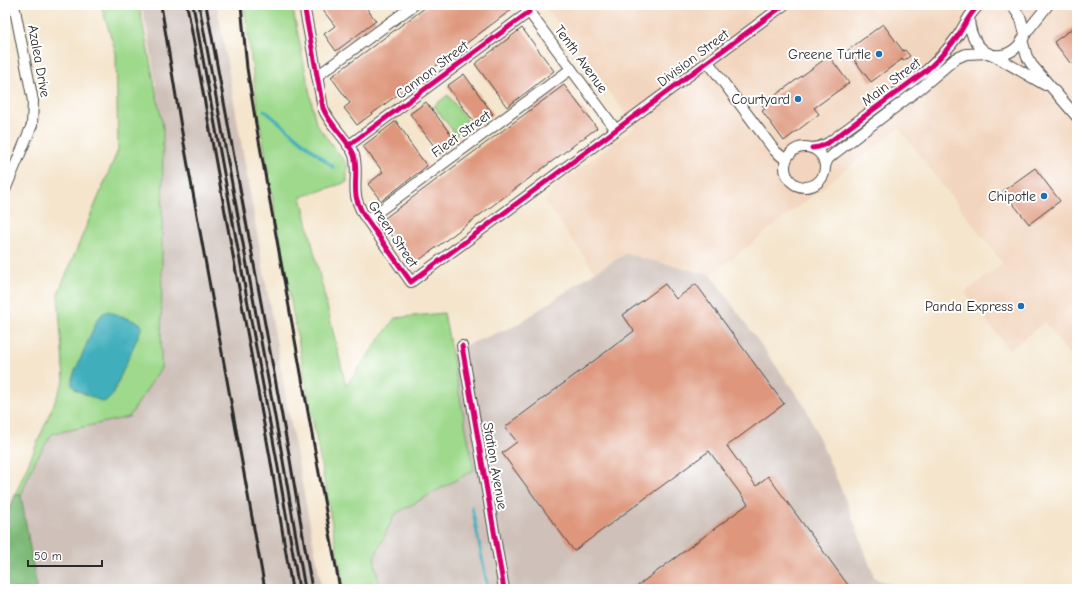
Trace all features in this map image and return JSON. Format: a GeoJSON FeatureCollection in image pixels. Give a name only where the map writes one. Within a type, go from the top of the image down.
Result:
{"type":"FeatureCollection","features":[{"type":"Feature","properties":{"kind":"street","name":"Azalea Drive"},"geometry":{"type":"LineString","coordinates":[[5,190],[32,125],[34,101],[14,5]]}},
{"type":"Feature","properties":{"kind":"street","name":"Green Street"},"geometry":{"type":"LineString","coordinates":[[304,5],[325,114],[352,152],[355,160],[356,197],[360,208],[411,282],[616,130]]}},
{"type":"Feature","properties":{"kind":"street"},"geometry":{"type":"LineString","coordinates":[[317,76],[414,5]]}},
{"type":"Feature","properties":{"kind":"street","name":"Division Street"},"geometry":{"type":"LineString","coordinates":[[616,130],[784,5]]}},
{"type":"Feature","properties":{"kind":"street"},"geometry":{"type":"LineString","coordinates":[[1012,5],[1022,19],[1029,61],[1050,88],[1077,117]]}},
{"type":"Feature","properties":{"kind":"street"},"geometry":{"type":"LineString","coordinates":[[1024,37],[1048,5]]}},
{"type":"Feature","properties":{"kind":"street","name":"Main Street"},"geometry":{"type":"LineString","coordinates":[[812,148],[828,143],[920,76],[943,54],[977,6]]}},
{"type":"Feature","properties":{"kind":"street","name":"Tenth Avenue"},"geometry":{"type":"LineString","coordinates":[[527,9],[616,130]]}},
{"type":"Feature","properties":{"kind":"street","name":"Cannon Street"},"geometry":{"type":"LineString","coordinates":[[348,146],[527,9]]}},
{"type":"Feature","properties":{"kind":"street"},"geometry":{"type":"LineString","coordinates":[[969,17],[970,27],[977,44],[990,54],[1050,88]]}},
{"type":"Feature","properties":{"kind":"street","name":"Main Street"},"geometry":{"type":"LineString","coordinates":[[825,166],[828,159],[835,152],[922,87],[951,62],[966,54],[990,54],[999,56],[1008,53],[1016,48],[1024,37]]}},
{"type":"Feature","properties":{"kind":"street"},"geometry":{"type":"LineString","coordinates":[[708,62],[775,151],[786,160]]}},
{"type":"Feature","properties":{"kind":"street","name":"Fleet Street"},"geometry":{"type":"LineString","coordinates":[[367,220],[571,69]]}},
{"type":"Feature","properties":{"kind":"street"},"geometry":{"type":"LineString","coordinates":[[798,148],[812,148],[820,155],[825,166],[823,175],[818,182],[812,186],[804,187],[795,183],[789,177],[786,169],[786,160],[791,153],[798,148]]}},
{"type":"Feature","properties":{"kind":"street","name":"Station Avenue"},"geometry":{"type":"LineString","coordinates":[[462,346],[504,589]]}},
{"type":"Feature","properties":{"kind":"shaded area"},"geometry":{"type":"Polygon","coordinates":[[[141,5],[217,5],[287,403],[322,589],[37,589],[21,495],[35,461],[52,433],[129,417],[163,127],[148,35],[141,5]]]}},
{"type":"Feature","properties":{"kind":"shaded area"},"geometry":{"type":"Polygon","coordinates":[[[544,5],[1077,5],[1077,365],[1045,322],[1009,350],[965,292],[1003,264],[899,128],[711,275],[626,255],[595,272],[545,202],[552,189],[635,127],[544,5]]]}},
{"type":"Feature","properties":{"kind":"shaded area"},"geometry":{"type":"Polygon","coordinates":[[[626,254],[711,275],[806,408],[847,503],[875,579],[909,589],[344,589],[311,405],[515,326],[595,272],[626,254]]]}},
{"type":"Feature","properties":{"kind":"green space"},"geometry":{"type":"Polygon","coordinates":[[[101,5],[139,5],[163,127],[161,368],[129,417],[52,434],[35,461],[21,495],[15,495],[64,380],[58,294],[118,150],[116,53],[101,5]]]}},
{"type":"Feature","properties":{"kind":"green space"},"geometry":{"type":"Polygon","coordinates":[[[244,5],[292,5],[316,124],[347,164],[347,182],[301,197],[346,386],[395,318],[444,313],[474,470],[395,514],[374,558],[380,589],[344,589],[283,259],[258,112],[244,5]]]}},
{"type":"Feature","properties":{"kind":"green space"},"geometry":{"type":"Polygon","coordinates":[[[448,95],[470,125],[456,135],[434,106],[448,95]]]}},
{"type":"Feature","properties":{"kind":"green space"},"geometry":{"type":"Polygon","coordinates":[[[15,495],[21,495],[37,589],[5,589],[5,519],[15,495]]]}},
{"type":"Feature","properties":{"kind":"water"},"geometry":{"type":"Polygon","coordinates":[[[108,311],[140,323],[142,327],[112,396],[103,402],[76,390],[72,385],[72,378],[97,320],[102,314],[108,311]]]}},
{"type":"Feature","properties":{"kind":"building"},"geometry":{"type":"Polygon","coordinates":[[[319,5],[364,5],[376,21],[336,51],[324,34],[335,26],[319,5]]]}},
{"type":"Feature","properties":{"kind":"building"},"geometry":{"type":"Polygon","coordinates":[[[429,5],[507,5],[511,10],[357,125],[344,108],[350,103],[331,77],[429,5]]]}},
{"type":"Feature","properties":{"kind":"building","name":"Greene Turtle"},"geometry":{"type":"Polygon","coordinates":[[[883,24],[903,51],[905,50],[910,56],[903,61],[902,59],[871,82],[847,51],[883,24]]]}},
{"type":"Feature","properties":{"kind":"building"},"geometry":{"type":"Polygon","coordinates":[[[1077,25],[1077,60],[1071,64],[1054,42],[1077,25]]]}},
{"type":"Feature","properties":{"kind":"building"},"geometry":{"type":"Polygon","coordinates":[[[522,28],[554,71],[507,107],[475,64],[522,28]]]}},
{"type":"Feature","properties":{"kind":"building","name":"Courtyard"},"geometry":{"type":"Polygon","coordinates":[[[829,56],[849,83],[814,108],[819,114],[784,141],[762,111],[765,109],[762,105],[829,56]]]}},
{"type":"Feature","properties":{"kind":"building"},"geometry":{"type":"Polygon","coordinates":[[[464,74],[493,114],[477,126],[447,86],[464,74]]]}},
{"type":"Feature","properties":{"kind":"building"},"geometry":{"type":"Polygon","coordinates":[[[564,85],[597,128],[414,264],[381,221],[564,85]]]}},
{"type":"Feature","properties":{"kind":"building"},"geometry":{"type":"Polygon","coordinates":[[[426,102],[456,141],[440,154],[410,114],[426,102]]]}},
{"type":"Feature","properties":{"kind":"building"},"geometry":{"type":"Polygon","coordinates":[[[396,121],[427,166],[381,201],[368,184],[383,172],[363,146],[396,121]]]}},
{"type":"Feature","properties":{"kind":"building"},"geometry":{"type":"Polygon","coordinates":[[[1035,168],[1060,201],[1029,224],[1003,191],[1035,168]]]}},
{"type":"Feature","properties":{"kind":"building"},"geometry":{"type":"Polygon","coordinates":[[[665,284],[676,299],[696,284],[784,404],[727,446],[756,486],[768,476],[851,589],[633,589],[748,504],[709,451],[574,551],[502,453],[517,442],[505,427],[634,331],[623,315],[665,284]]]}},
{"type":"Feature","properties":{"kind":"waterway"},"geometry":{"type":"LineString","coordinates":[[264,110],[333,167]]}},
{"type":"Feature","properties":{"kind":"waterway"},"geometry":{"type":"LineString","coordinates":[[472,507],[488,589]]}},
{"type":"Feature","properties":{"kind":"railway"},"geometry":{"type":"LineString","coordinates":[[161,5],[181,127],[265,589]]}},
{"type":"Feature","properties":{"kind":"railway"},"geometry":{"type":"LineString","coordinates":[[187,5],[270,457],[292,589]]}},
{"type":"Feature","properties":{"kind":"railway"},"geometry":{"type":"LineString","coordinates":[[193,5],[299,589]]}},
{"type":"Feature","properties":{"kind":"railway"},"geometry":{"type":"LineString","coordinates":[[199,5],[282,455],[305,589]]}},
{"type":"Feature","properties":{"kind":"railway"},"geometry":{"type":"LineString","coordinates":[[206,5],[289,454],[312,589]]}},
{"type":"Feature","properties":{"kind":"railway"},"geometry":{"type":"LineString","coordinates":[[241,5],[247,68],[256,124],[340,589]]}},
{"type":"Feature","properties":{"kind":"cycle path"},"geometry":{"type":"LineString","coordinates":[[304,5],[323,108],[330,121],[348,143],[354,155],[356,165],[356,196],[358,203],[363,214],[411,282],[784,5]]}},
{"type":"Feature","properties":{"kind":"cycle path"},"geometry":{"type":"LineString","coordinates":[[812,148],[828,143],[927,70],[952,44],[970,15],[979,5]]}},
{"type":"Feature","properties":{"kind":"cycle path"},"geometry":{"type":"LineString","coordinates":[[348,146],[529,12]]}},
{"type":"Feature","properties":{"kind":"cycle path"},"geometry":{"type":"LineString","coordinates":[[462,346],[504,589]]}},
{"type":"Feature","properties":{"kind":"place","name":"Greene Turtle"},"geometry":{"type":"Point","coordinates":[879,54]}},
{"type":"Feature","properties":{"kind":"place","name":"Courtyard"},"geometry":{"type":"Point","coordinates":[798,99]}},
{"type":"Feature","properties":{"kind":"place","name":"Chipotle"},"geometry":{"type":"Point","coordinates":[1044,196]}},
{"type":"Feature","properties":{"kind":"place","name":"Panda Express"},"geometry":{"type":"Point","coordinates":[1021,306]}}]}
